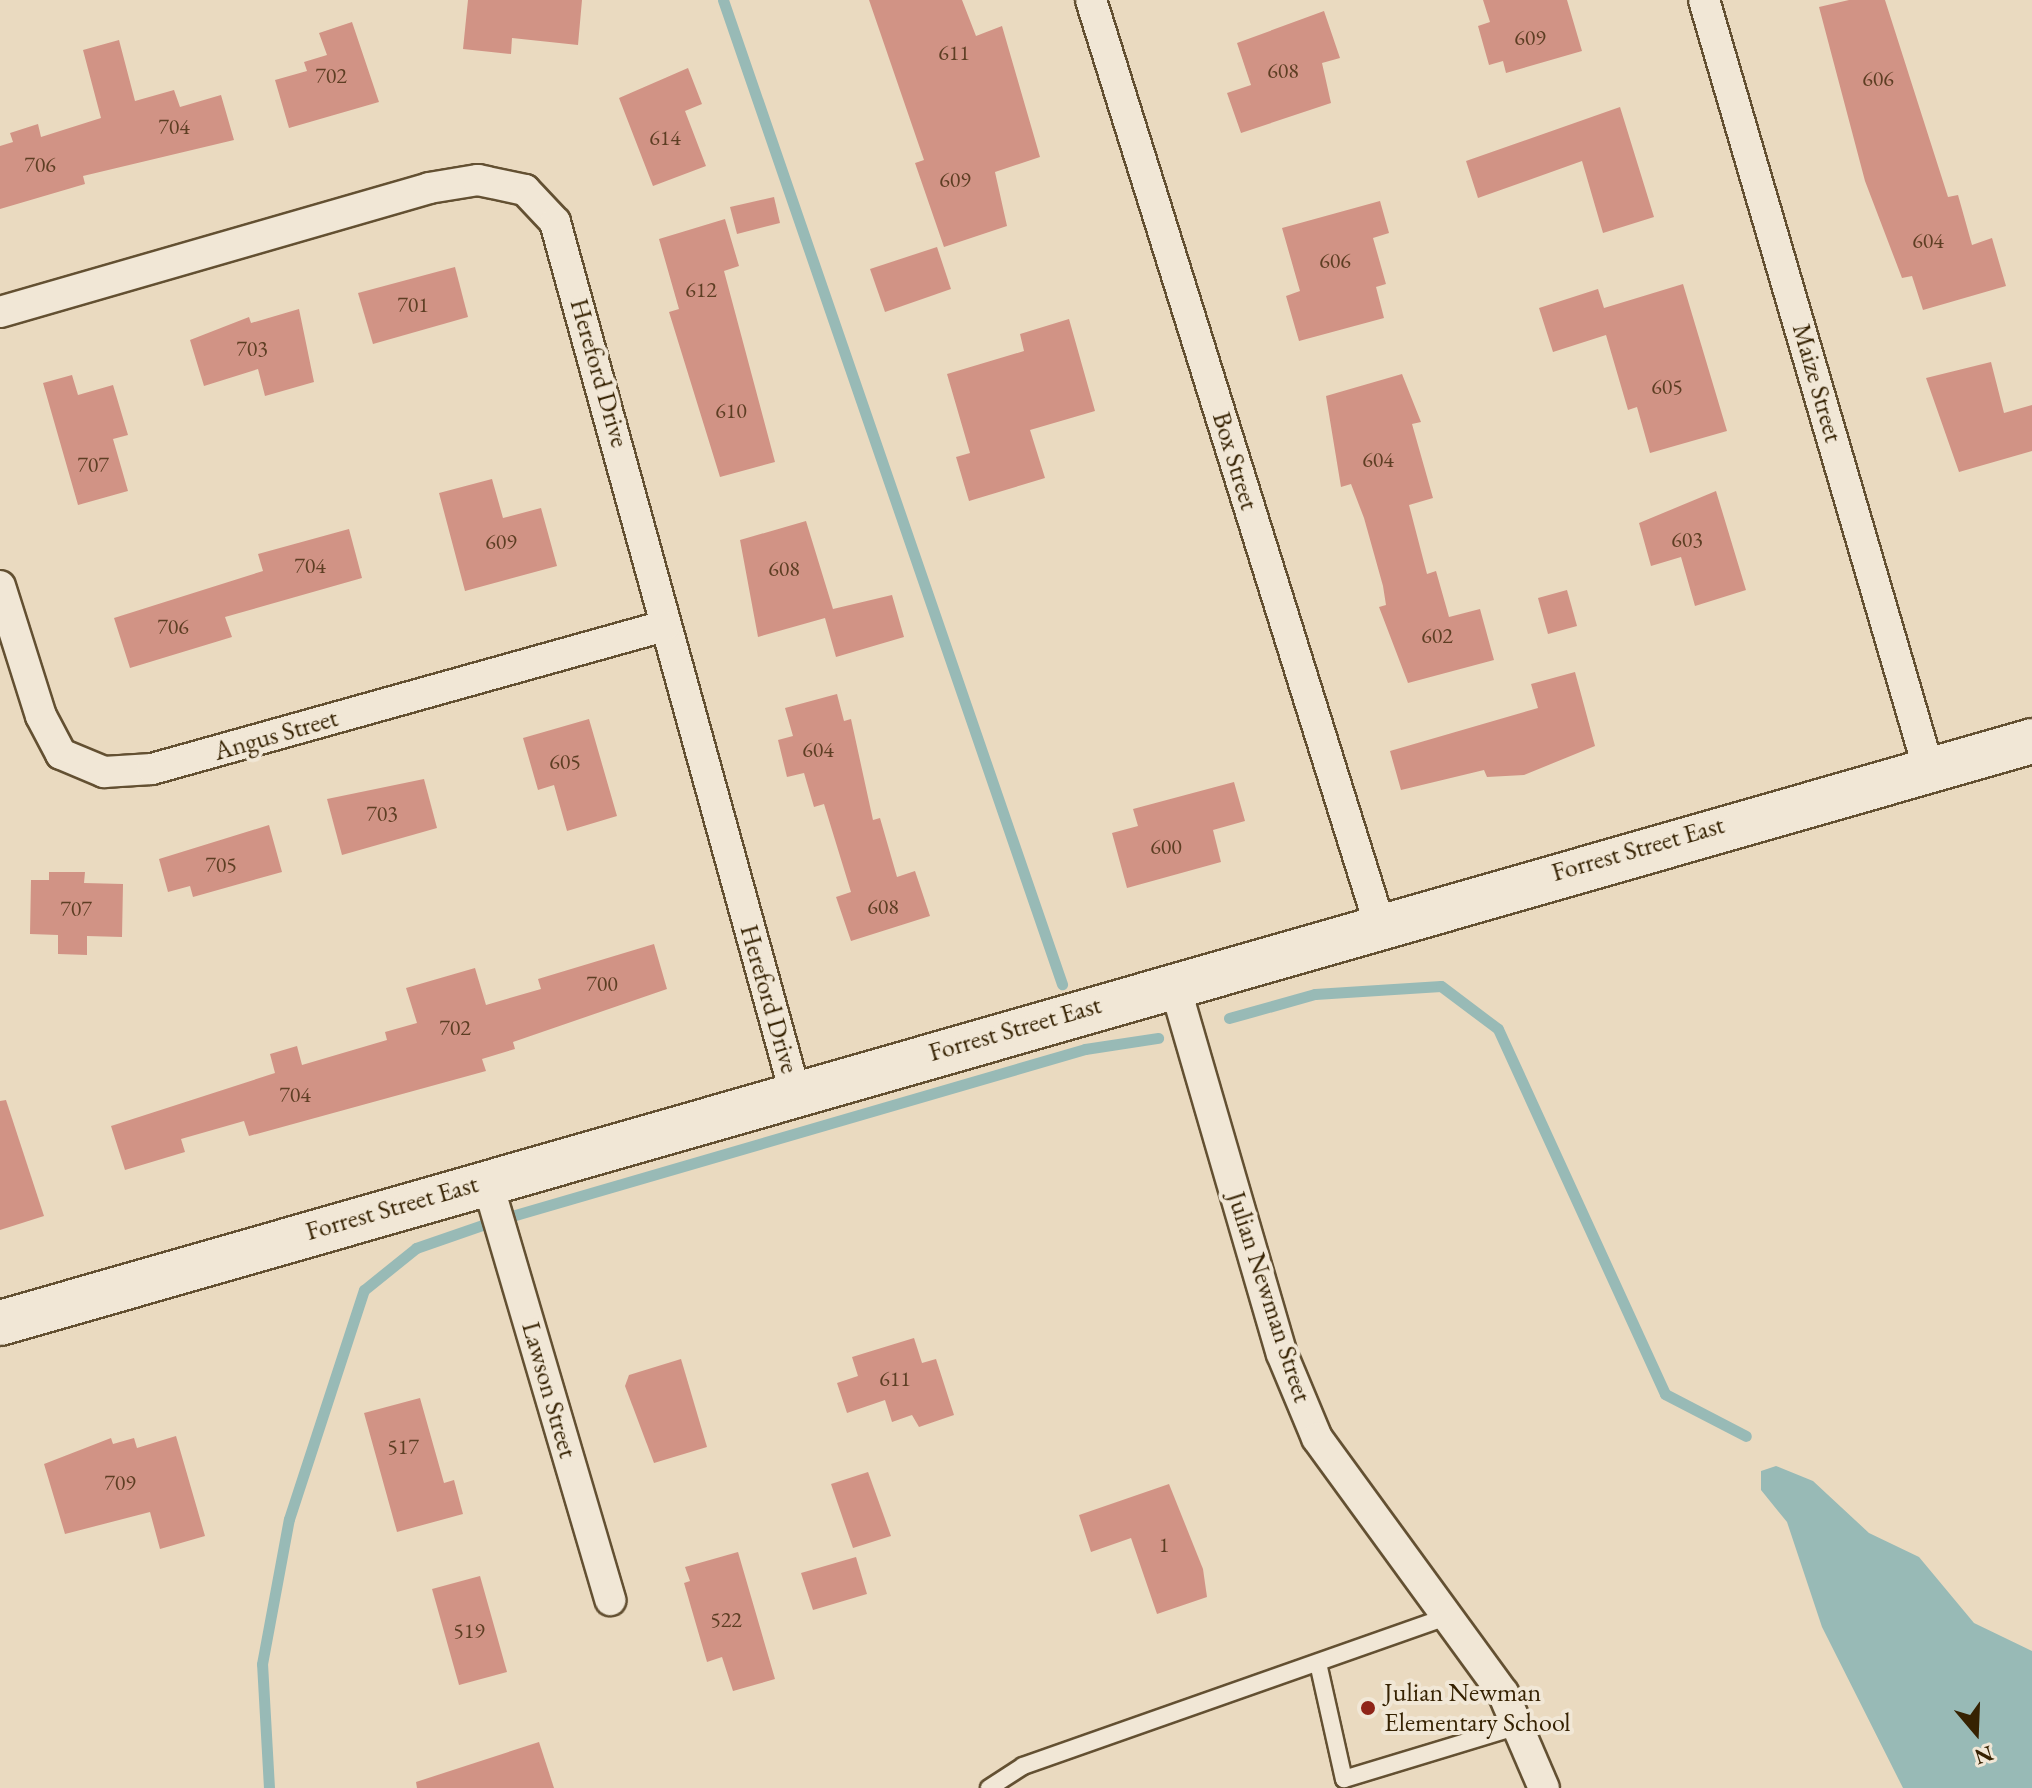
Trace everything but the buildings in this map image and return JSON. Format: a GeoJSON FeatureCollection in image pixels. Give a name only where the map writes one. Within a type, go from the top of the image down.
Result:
{"type":"FeatureCollection","features":[{"type":"Feature","properties":{"kind":"main road","name":"Forrest Street East"},"geometry":{"type":"LineString","coordinates":[[0,1323],[1379,923],[1928,767],[2032,741]]}},
{"type":"Feature","properties":{"kind":"street","name":"Box Street"},"geometry":{"type":"LineString","coordinates":[[1091,0],[1379,923]]}},
{"type":"Feature","properties":{"kind":"street","name":"Maize Street"},"geometry":{"type":"LineString","coordinates":[[1704,0],[1928,767]]}},
{"type":"Feature","properties":{"kind":"street","name":"Hereford Drive"},"geometry":{"type":"LineString","coordinates":[[0,312],[429,188],[478,180],[525,190],[555,222],[795,1093]]}},
{"type":"Feature","properties":{"kind":"street","name":"Angus Street"},"geometry":{"type":"LineString","coordinates":[[0,586],[41,716],[61,754],[104,772],[152,769],[664,626]]}},
{"type":"Feature","properties":{"kind":"street","name":"Julian Newman Street"},"geometry":{"type":"LineString","coordinates":[[1174,983],[1282,1354],[1317,1438],[1452,1615],[1518,1726],[1544,1788]]}},
{"type":"Feature","properties":{"kind":"street","name":"Lawson Street"},"geometry":{"type":"LineString","coordinates":[[487,1181],[610,1600]]}},
{"type":"Feature","properties":{"kind":"lane"},"geometry":{"type":"LineString","coordinates":[[989,1788],[1023,1766],[1452,1615]]}},
{"type":"Feature","properties":{"kind":"lane"},"geometry":{"type":"LineString","coordinates":[[1318,1663],[1344,1779],[1518,1726]]}},
{"type":"Feature","properties":{"kind":"water"},"geometry":{"type":"Polygon","coordinates":[[[1776,1466],[1813,1481],[1869,1533],[1919,1557],[1974,1623],[2032,1651],[2032,1788],[1903,1788],[1822,1627],[1787,1522],[1761,1490],[1761,1471],[1776,1466]]]}},
{"type":"Feature","properties":{"kind":"waterway"},"geometry":{"type":"LineString","coordinates":[[723,0],[1062,984]]}},
{"type":"Feature","properties":{"kind":"waterway"},"geometry":{"type":"LineString","coordinates":[[1229,1018],[1315,994],[1441,986],[1498,1029],[1665,1394],[1746,1436]]}},
{"type":"Feature","properties":{"kind":"waterway"},"geometry":{"type":"LineString","coordinates":[[269,1788],[262,1664],[289,1519],[364,1290],[416,1248],[488,1223],[1085,1049],[1158,1038]]}},
{"type":"Feature","properties":{"kind":"place","name":"Julian Newman Elementary School"},"geometry":{"type":"Point","coordinates":[1368,1708]}}]}
